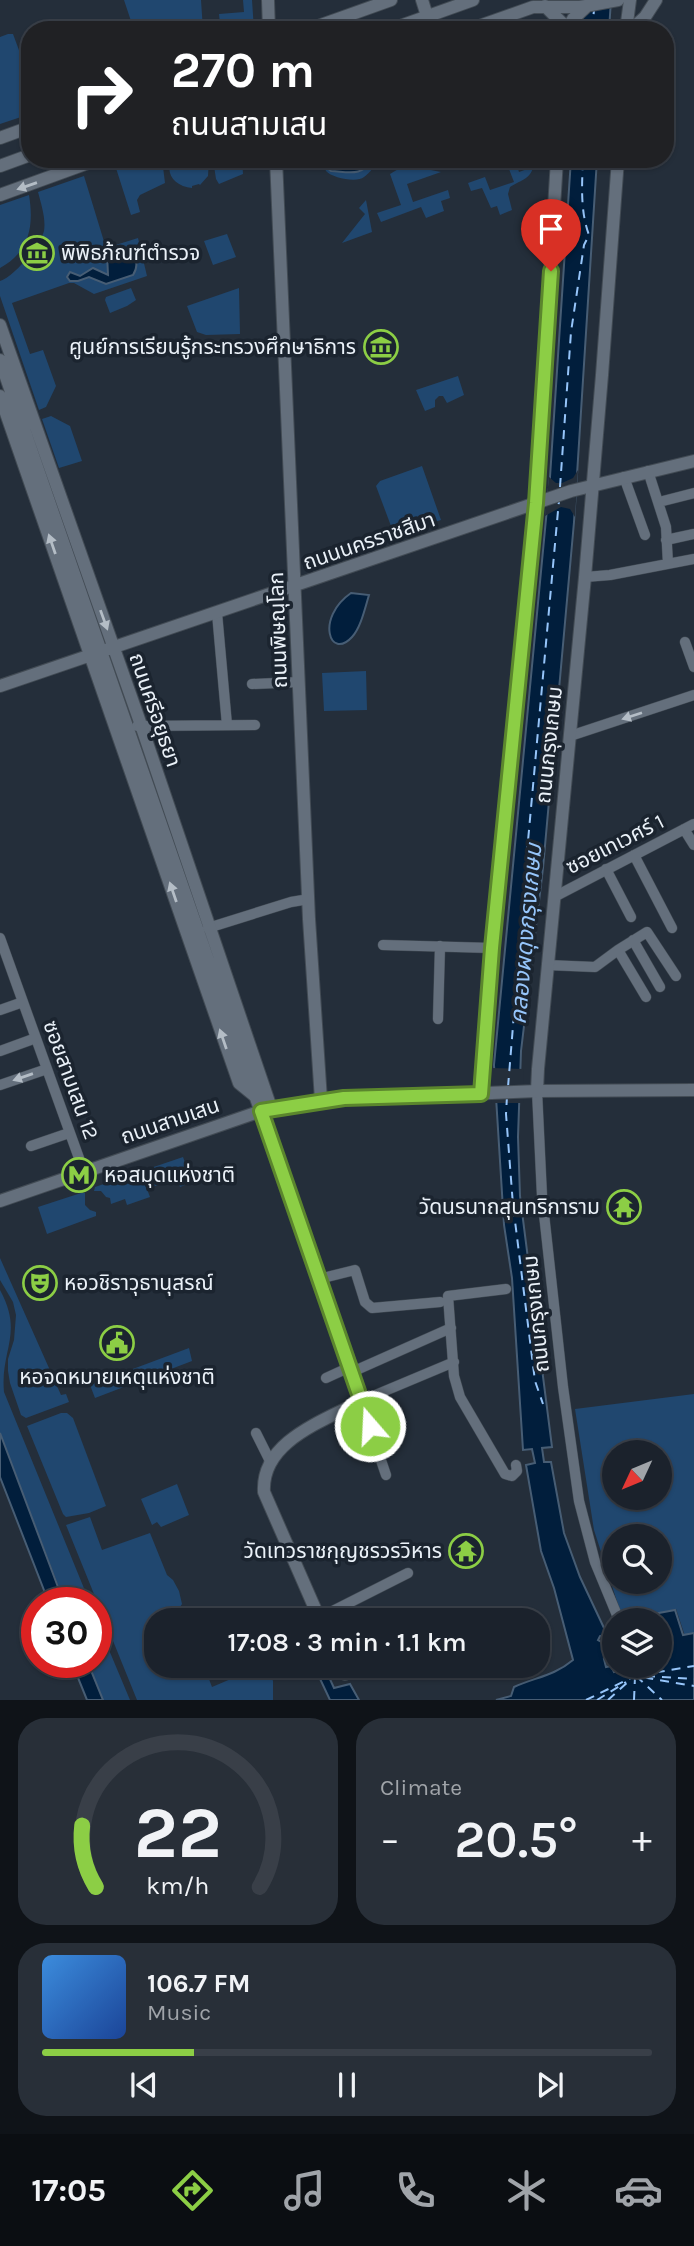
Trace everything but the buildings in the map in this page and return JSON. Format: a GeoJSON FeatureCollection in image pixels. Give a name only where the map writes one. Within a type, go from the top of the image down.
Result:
{"type":"FeatureCollection","features":[{"type":"Feature","properties":{"kind":"main road"},"geometry":{"type":"LineString","coordinates":[[268,0],[269,21]]}},
{"type":"Feature","properties":{"kind":"main road"},"geometry":{"type":"LineString","coordinates":[[332,21],[391,0]]}},
{"type":"Feature","properties":{"kind":"main road"},"geometry":{"type":"LineString","coordinates":[[422,0],[427,16]]}},
{"type":"Feature","properties":{"kind":"main road"},"geometry":{"type":"LineString","coordinates":[[414,21],[473,0]]}},
{"type":"Feature","properties":{"kind":"main road"},"geometry":{"type":"LineString","coordinates":[[629,21],[630,0]]}},
{"type":"Feature","properties":{"kind":"main road"},"geometry":{"type":"LineString","coordinates":[[633,21],[646,0]]}},
{"type":"Feature","properties":{"kind":"main road"},"geometry":{"type":"LineString","coordinates":[[639,21],[645,17],[656,0]]}},
{"type":"Feature","properties":{"kind":"main road"},"geometry":{"type":"LineString","coordinates":[[491,21],[522,9],[551,6],[581,9],[615,3],[626,21]]}},
{"type":"Feature","properties":{"kind":"main road"},"geometry":{"type":"LineString","coordinates":[[551,6],[561,21]]}},
{"type":"Feature","properties":{"kind":"main road"},"geometry":{"type":"LineString","coordinates":[[571,21],[581,9]]}},
{"type":"Feature","properties":{"kind":"main road"},"geometry":{"type":"LineString","coordinates":[[0,138],[21,130]]}},
{"type":"Feature","properties":{"kind":"main road"},"geometry":{"type":"LineString","coordinates":[[0,166],[21,158]]}},
{"type":"Feature","properties":{"kind":"main road"},"geometry":{"type":"LineString","coordinates":[[0,195],[74,168]]}},
{"type":"Feature","properties":{"kind":"main road","name":"ถนนพิษณุโลก"},"geometry":{"type":"LineString","coordinates":[[276,168],[309,899],[321,1100]]}},
{"type":"Feature","properties":{"kind":"main road"},"geometry":{"type":"LineString","coordinates":[[485,1093],[492,948],[541,501],[558,168]]}},
{"type":"Feature","properties":{"kind":"main road","name":"ถนนกรุงเกษม"},"geometry":{"type":"LineString","coordinates":[[533,1091],[585,577],[587,486],[602,375],[617,168]]}},
{"type":"Feature","properties":{"kind":"main road","name":"ถนนศรีอยุธยา"},"geometry":{"type":"LineString","coordinates":[[0,325],[81,572],[102,651],[171,850],[208,928],[217,967],[266,1110],[319,1279],[362,1401]]}},
{"type":"Feature","properties":{"kind":"main road","name":"ถนนศรีอยุธยา"},"geometry":{"type":"LineString","coordinates":[[0,360],[3,375],[22,421],[31,465],[102,651],[171,850],[187,914],[239,1083],[256,1096],[266,1110]]}},
{"type":"Feature","properties":{"kind":"main road","name":"ถนนศรีอยุธยา"},"geometry":{"type":"LineString","coordinates":[[0,396],[13,433],[31,465]]}},
{"type":"Feature","properties":{"kind":"main road"},"geometry":{"type":"LineString","coordinates":[[13,433],[22,421]]}},
{"type":"Feature","properties":{"kind":"main road","name":"ถนนนครราชสีมา"},"geometry":{"type":"LineString","coordinates":[[0,686],[587,486],[694,461]]}},
{"type":"Feature","properties":{"kind":"main road","name":"ถนนศรีอยุธยา"},"geometry":{"type":"LineString","coordinates":[[48,513],[81,572]]}},
{"type":"Feature","properties":{"kind":"main road","name":"ถนนศรีอยุธยา"},"geometry":{"type":"LineString","coordinates":[[201,954],[217,967]]}},
{"type":"Feature","properties":{"kind":"main road","name":"ถนนศรีอยุธยา"},"geometry":{"type":"LineString","coordinates":[[235,1018],[256,1096]]}},
{"type":"Feature","properties":{"kind":"main road","name":"ถนนสามเสน"},"geometry":{"type":"LineString","coordinates":[[0,1202],[266,1110],[321,1100],[533,1091],[694,1090]]}},
{"type":"Feature","properties":{"kind":"main road"},"geometry":{"type":"LineString","coordinates":[[315,1608],[264,1492],[263,1479],[270,1461],[292,1438],[362,1401]]}},
{"type":"Feature","properties":{"kind":"street"},"geometry":{"type":"LineString","coordinates":[[648,471],[666,527],[668,564]]}},
{"type":"Feature","properties":{"kind":"street"},"geometry":{"type":"LineString","coordinates":[[624,477],[645,535]]}},
{"type":"Feature","properties":{"kind":"street"},"geometry":{"type":"LineString","coordinates":[[659,502],[694,493]]}},
{"type":"Feature","properties":{"kind":"street"},"geometry":{"type":"LineString","coordinates":[[666,540],[694,534]]}},
{"type":"Feature","properties":{"kind":"street"},"geometry":{"type":"LineString","coordinates":[[585,577],[694,559]]}},
{"type":"Feature","properties":{"kind":"street"},"geometry":{"type":"LineString","coordinates":[[217,613],[227,725]]}},
{"type":"Feature","properties":{"kind":"street"},"geometry":{"type":"LineString","coordinates":[[685,642],[694,667]]}},
{"type":"Feature","properties":{"kind":"street"},"geometry":{"type":"LineString","coordinates":[[252,684],[299,682]]}},
{"type":"Feature","properties":{"kind":"street"},"geometry":{"type":"LineString","coordinates":[[570,736],[694,695]]}},
{"type":"Feature","properties":{"kind":"street"},"geometry":{"type":"LineString","coordinates":[[129,728],[255,725]]}},
{"type":"Feature","properties":{"kind":"street"},"geometry":{"type":"LineString","coordinates":[[689,827],[694,845]]}},
{"type":"Feature","properties":{"kind":"street","name":"ซอยเทเวศร์ 1"},"geometry":{"type":"LineString","coordinates":[[554,897],[689,827]]}},
{"type":"Feature","properties":{"kind":"street"},"geometry":{"type":"LineString","coordinates":[[634,855],[672,928]]}},
{"type":"Feature","properties":{"kind":"street"},"geometry":{"type":"LineString","coordinates":[[606,869],[631,917]]}},
{"type":"Feature","properties":{"kind":"street"},"geometry":{"type":"LineString","coordinates":[[208,928],[255,912],[309,899]]}},
{"type":"Feature","properties":{"kind":"street"},"geometry":{"type":"LineString","coordinates":[[547,965],[595,967],[618,950],[649,933],[677,976]]}},
{"type":"Feature","properties":{"kind":"street","name":"ซอยสามเสน 12"},"geometry":{"type":"LineString","coordinates":[[0,938],[83,1172]]}},
{"type":"Feature","properties":{"kind":"street"},"geometry":{"type":"LineString","coordinates":[[634,940],[660,987]]}},
{"type":"Feature","properties":{"kind":"street"},"geometry":{"type":"LineString","coordinates":[[383,945],[492,948]]}},
{"type":"Feature","properties":{"kind":"street"},"geometry":{"type":"LineString","coordinates":[[438,1019],[440,946]]}},
{"type":"Feature","properties":{"kind":"street"},"geometry":{"type":"LineString","coordinates":[[618,950],[646,996]]}},
{"type":"Feature","properties":{"kind":"street"},"geometry":{"type":"LineString","coordinates":[[0,1010],[23,1002]]}},
{"type":"Feature","properties":{"kind":"street"},"geometry":{"type":"LineString","coordinates":[[0,1051],[36,1038]]}},
{"type":"Feature","properties":{"kind":"street"},"geometry":{"type":"LineString","coordinates":[[0,1085],[47,1069]]}},
{"type":"Feature","properties":{"kind":"street","name":"ถนนกรุงเกษม"},"geometry":{"type":"LineString","coordinates":[[533,1091],[563,1387],[579,1501],[595,1562],[614,1608]]}},
{"type":"Feature","properties":{"kind":"street"},"geometry":{"type":"LineString","coordinates":[[32,1146],[69,1133]]}},
{"type":"Feature","properties":{"kind":"street"},"geometry":{"type":"LineString","coordinates":[[319,1279],[355,1270],[365,1302],[372,1308],[439,1302]]}},
{"type":"Feature","properties":{"kind":"street"},"geometry":{"type":"LineString","coordinates":[[506,1289],[448,1296],[454,1376],[460,1397],[505,1474],[512,1476],[517,1471],[516,1465]]}},
{"type":"Feature","properties":{"kind":"street"},"geometry":{"type":"LineString","coordinates":[[326,1378],[451,1328]]}},
{"type":"Feature","properties":{"kind":"street"},"geometry":{"type":"LineString","coordinates":[[386,1475],[362,1401],[454,1362]]}},
{"type":"Feature","properties":{"kind":"street"},"geometry":{"type":"LineString","coordinates":[[256,1433],[270,1461]]}},
{"type":"Feature","properties":{"kind":"street"},"geometry":{"type":"LineString","coordinates":[[341,1608],[408,1573]]}},
{"type":"Feature","properties":{"kind":"shaded area"},"geometry":{"type":"Polygon","coordinates":[[[124,0],[201,0],[202,21],[131,21],[124,0]]]}},
{"type":"Feature","properties":{"kind":"shaded area"},"geometry":{"type":"Polygon","coordinates":[[[243,0],[252,0],[253,21],[220,21],[219,14],[244,12],[243,0]]]}},
{"type":"Feature","properties":{"kind":"shaded area"},"geometry":{"type":"Polygon","coordinates":[[[13,34],[21,56],[21,117],[0,124],[0,37],[13,34]]]}},
{"type":"Feature","properties":{"kind":"shaded area"},"geometry":{"type":"Polygon","coordinates":[[[116,168],[163,168],[165,183],[140,195],[137,200],[140,212],[131,215],[116,168]]]}},
{"type":"Feature","properties":{"kind":"shaded area"},"geometry":{"type":"Polygon","coordinates":[[[208,168],[208,176],[200,185],[192,188],[173,179],[170,170],[208,168]]]}},
{"type":"Feature","properties":{"kind":"shaded area"},"geometry":{"type":"Polygon","coordinates":[[[214,168],[243,168],[243,174],[219,184],[214,168]]]}},
{"type":"Feature","properties":{"kind":"shaded area"},"geometry":{"type":"Polygon","coordinates":[[[330,168],[331,171],[359,172],[364,168],[372,168],[361,179],[350,180],[329,174],[326,170],[330,168]]]}},
{"type":"Feature","properties":{"kind":"shaded area"},"geometry":{"type":"Polygon","coordinates":[[[400,168],[441,172],[407,184],[413,202],[448,190],[450,198],[441,201],[444,211],[426,218],[421,207],[381,222],[377,213],[401,205],[390,174],[400,168]]]}},
{"type":"Feature","properties":{"kind":"shaded area"},"geometry":{"type":"Polygon","coordinates":[[[518,168],[519,172],[533,168],[527,177],[510,187],[508,194],[512,210],[500,215],[497,206],[491,208],[482,188],[471,191],[468,183],[485,177],[490,190],[514,182],[509,169],[518,168]]]}},
{"type":"Feature","properties":{"kind":"shaded area"},"geometry":{"type":"Polygon","coordinates":[[[84,176],[106,248],[138,238],[147,276],[94,294],[69,283],[12,303],[30,354],[43,350],[56,386],[46,407],[39,410],[0,296],[0,281],[19,267],[42,237],[44,221],[38,192],[84,176]]]}},
{"type":"Feature","properties":{"kind":"shaded area"},"geometry":{"type":"Polygon","coordinates":[[[29,195],[31,217],[28,237],[18,254],[0,268],[0,205],[29,195]]]}},
{"type":"Feature","properties":{"kind":"shaded area"},"geometry":{"type":"Polygon","coordinates":[[[366,200],[372,232],[342,243],[365,214],[359,208],[366,200]]]}},
{"type":"Feature","properties":{"kind":"shaded area"},"geometry":{"type":"Polygon","coordinates":[[[227,234],[236,257],[213,265],[204,241],[227,234]]]}},
{"type":"Feature","properties":{"kind":"shaded area"},"geometry":{"type":"Polygon","coordinates":[[[131,288],[136,300],[110,313],[106,297],[131,288]]]}},
{"type":"Feature","properties":{"kind":"shaded area"},"geometry":{"type":"Polygon","coordinates":[[[239,288],[240,334],[206,335],[197,332],[187,306],[239,288]]]}},
{"type":"Feature","properties":{"kind":"shaded area"},"geometry":{"type":"Polygon","coordinates":[[[458,376],[464,395],[447,403],[443,396],[439,396],[435,400],[435,407],[425,411],[416,390],[458,376]]]}},
{"type":"Feature","properties":{"kind":"shaded area"},"geometry":{"type":"Polygon","coordinates":[[[51,416],[70,426],[82,461],[59,468],[42,419],[51,416]]]}},
{"type":"Feature","properties":{"kind":"shaded area"},"geometry":{"type":"Polygon","coordinates":[[[422,466],[441,520],[394,534],[376,486],[380,481],[422,466]]]}},
{"type":"Feature","properties":{"kind":"shaded area"},"geometry":{"type":"Polygon","coordinates":[[[366,671],[367,710],[324,711],[322,673],[366,671]]]}},
{"type":"Feature","properties":{"kind":"shaded area"},"geometry":{"type":"Polygon","coordinates":[[[183,1157],[192,1182],[180,1187],[177,1178],[147,1189],[150,1197],[127,1205],[125,1199],[111,1204],[110,1198],[101,1191],[94,1191],[95,1187],[183,1157]]]}},
{"type":"Feature","properties":{"kind":"shaded area"},"geometry":{"type":"Polygon","coordinates":[[[85,1193],[85,1205],[96,1212],[96,1216],[47,1234],[38,1207],[85,1193]]]}},
{"type":"Feature","properties":{"kind":"shaded area"},"geometry":{"type":"Polygon","coordinates":[[[0,1258],[61,1395],[66,1394],[69,1402],[26,1418],[21,1415],[8,1371],[16,1315],[13,1302],[0,1280],[0,1258]]]}},
{"type":"Feature","properties":{"kind":"shaded area"},"geometry":{"type":"Polygon","coordinates":[[[0,1290],[7,1305],[11,1331],[4,1392],[83,1587],[59,1587],[0,1433],[0,1290]]]}},
{"type":"Feature","properties":{"kind":"shaded area"},"geometry":{"type":"Polygon","coordinates":[[[189,1348],[192,1361],[95,1398],[90,1385],[189,1348]]]}},
{"type":"Feature","properties":{"kind":"shaded area"},"geometry":{"type":"Polygon","coordinates":[[[694,1394],[694,1634],[685,1636],[676,1609],[619,1608],[615,1594],[672,1594],[672,1524],[602,1524],[602,1555],[594,1530],[575,1409],[694,1394]]]}},
{"type":"Feature","properties":{"kind":"shaded area"},"geometry":{"type":"Polygon","coordinates":[[[67,1413],[73,1418],[106,1506],[89,1513],[66,1517],[27,1426],[67,1413]]]}},
{"type":"Feature","properties":{"kind":"shaded area"},"geometry":{"type":"Polygon","coordinates":[[[177,1484],[189,1515],[161,1527],[157,1522],[152,1525],[141,1499],[177,1484]]]}},
{"type":"Feature","properties":{"kind":"shaded area"},"geometry":{"type":"Polygon","coordinates":[[[90,1517],[102,1550],[150,1533],[167,1575],[179,1591],[182,1604],[180,1608],[144,1608],[144,1678],[209,1678],[212,1687],[233,1678],[272,1678],[273,1700],[137,1700],[112,1638],[112,1587],[91,1587],[66,1525],[90,1517]]]}},
{"type":"Feature","properties":{"kind":"shaded area"},"geometry":{"type":"Polygon","coordinates":[[[112,1657],[130,1700],[103,1700],[94,1678],[112,1678],[112,1657]]]}},
{"type":"Feature","properties":{"kind":"water"},"geometry":{"type":"Polygon","coordinates":[[[584,0],[611,0],[610,21],[582,21],[584,0]]]}},
{"type":"Feature","properties":{"kind":"water"},"geometry":{"type":"Polygon","coordinates":[[[327,168],[365,168],[350,172],[331,171],[327,168]]]}},
{"type":"Feature","properties":{"kind":"water","name":"คลองผดุงกรุงเกษม"},"geometry":{"type":"Polygon","coordinates":[[[570,168],[596,168],[574,522],[543,868],[521,1051],[518,1137],[520,1196],[552,1447],[542,1448],[544,1462],[551,1462],[564,1533],[580,1577],[602,1624],[602,1636],[598,1640],[602,1642],[602,1678],[672,1678],[672,1611],[675,1610],[683,1635],[694,1633],[694,1700],[496,1700],[511,1696],[514,1687],[538,1678],[550,1678],[550,1674],[573,1660],[541,1551],[526,1465],[535,1463],[532,1449],[523,1450],[494,1065],[550,477],[570,168]]]}},
{"type":"Feature","properties":{"kind":"water"},"geometry":{"type":"Polygon","coordinates":[[[115,248],[126,250],[133,256],[136,265],[133,275],[106,284],[89,277],[70,281],[67,277],[70,272],[80,276],[93,268],[108,275],[107,253],[115,248]]]}},
{"type":"Feature","properties":{"kind":"water"},"geometry":{"type":"Polygon","coordinates":[[[351,593],[369,595],[355,633],[344,643],[338,644],[330,633],[330,624],[340,603],[351,593]]]}},
{"type":"Feature","properties":{"kind":"water"},"geometry":{"type":"Polygon","coordinates":[[[0,1433],[58,1587],[43,1587],[0,1477],[0,1433]]]}},
{"type":"Feature","properties":{"kind":"water"},"geometry":{"type":"Polygon","coordinates":[[[78,1678],[94,1678],[103,1700],[87,1700],[78,1678]]]}},
{"type":"Feature","properties":{"kind":"water"},"geometry":{"type":"Polygon","coordinates":[[[320,1678],[329,1678],[334,1688],[350,1684],[359,1700],[330,1700],[320,1678]]]}},
{"type":"Feature","properties":{"kind":"pier"},"geometry":{"type":"Polygon","coordinates":[[[578,470],[575,517],[570,509],[561,507],[545,516],[549,477],[556,483],[562,483],[573,478],[578,470]]]}},
{"type":"Feature","properties":{"kind":"pier"},"geometry":{"type":"Polygon","coordinates":[[[491,1068],[524,1069],[523,1103],[492,1103],[491,1068]]]}},
{"type":"Feature","properties":{"kind":"ferry route"},"geometry":{"type":"LineString","coordinates":[[593,21],[594,10]]}},
{"type":"Feature","properties":{"kind":"ferry route"},"geometry":{"type":"LineString","coordinates":[[560,487],[571,332],[584,245],[589,235],[583,207],[583,168]]}},
{"type":"Feature","properties":{"kind":"ferry route"},"geometry":{"type":"LineString","coordinates":[[508,1087],[523,904],[538,879],[529,866],[527,852],[559,500]]}},
{"type":"Feature","properties":{"kind":"ferry route"},"geometry":{"type":"LineString","coordinates":[[507,1096],[513,1205],[535,1381],[543,1404]]}},
{"type":"Feature","properties":{"kind":"ferry route"},"geometry":{"type":"LineString","coordinates":[[672,1670],[694,1666]]}},
{"type":"Feature","properties":{"kind":"ferry route"},"geometry":{"type":"LineString","coordinates":[[586,1700],[635,1676],[694,1686]]}},
{"type":"Feature","properties":{"kind":"ferry route"},"geometry":{"type":"LineString","coordinates":[[634,1700],[635,1678]]}},
{"type":"Feature","properties":{"kind":"ferry route"},"geometry":{"type":"LineString","coordinates":[[638,1678],[662,1700]]}},
{"type":"Feature","properties":{"kind":"ferry route"},"geometry":{"type":"LineString","coordinates":[[672,1678],[694,1679]]}},
{"type":"Feature","properties":{"kind":"ferry route"},"geometry":{"type":"LineString","coordinates":[[608,1700],[631,1679]]}},
{"type":"Feature","properties":{"kind":"ferry route"},"geometry":{"type":"LineString","coordinates":[[597,1700],[626,1682]]}},
{"type":"Feature","properties":{"kind":"place","name":"พิพิธภ้ณฑ์ตำรวจ"},"geometry":{"type":"Point","coordinates":[37,253]}},
{"type":"Feature","properties":{"kind":"place","name":"ศูนย์การเรียนรู้กระทรวงศึกษาธิการ"},"geometry":{"type":"Point","coordinates":[381,347]}},
{"type":"Feature","properties":{"kind":"place","name":"หอสมุดแห่งชาติ"},"geometry":{"type":"Point","coordinates":[79,1175]}},
{"type":"Feature","properties":{"kind":"place","name":"วัดนรนาถสุนทริการาม"},"geometry":{"type":"Point","coordinates":[624,1207]}},
{"type":"Feature","properties":{"kind":"place","name":"หอวชิราวุธานุสรณ์"},"geometry":{"type":"Point","coordinates":[40,1283]}},
{"type":"Feature","properties":{"kind":"place","name":"หอจดหมายเหตุแห่งชาติ"},"geometry":{"type":"Point","coordinates":[117,1343]}},
{"type":"Feature","properties":{"kind":"place","name":"วัดเทวราชกุญชรวรวิหาร"},"geometry":{"type":"Point","coordinates":[466,1551]}},
{"type":"Feature","properties":{"kind":"route"},"geometry":{"type":"LineString","coordinates":[[370,1426],[261,1111],[344,1098],[481,1094],[492,948],[536,503],[551,271]]}}]}
